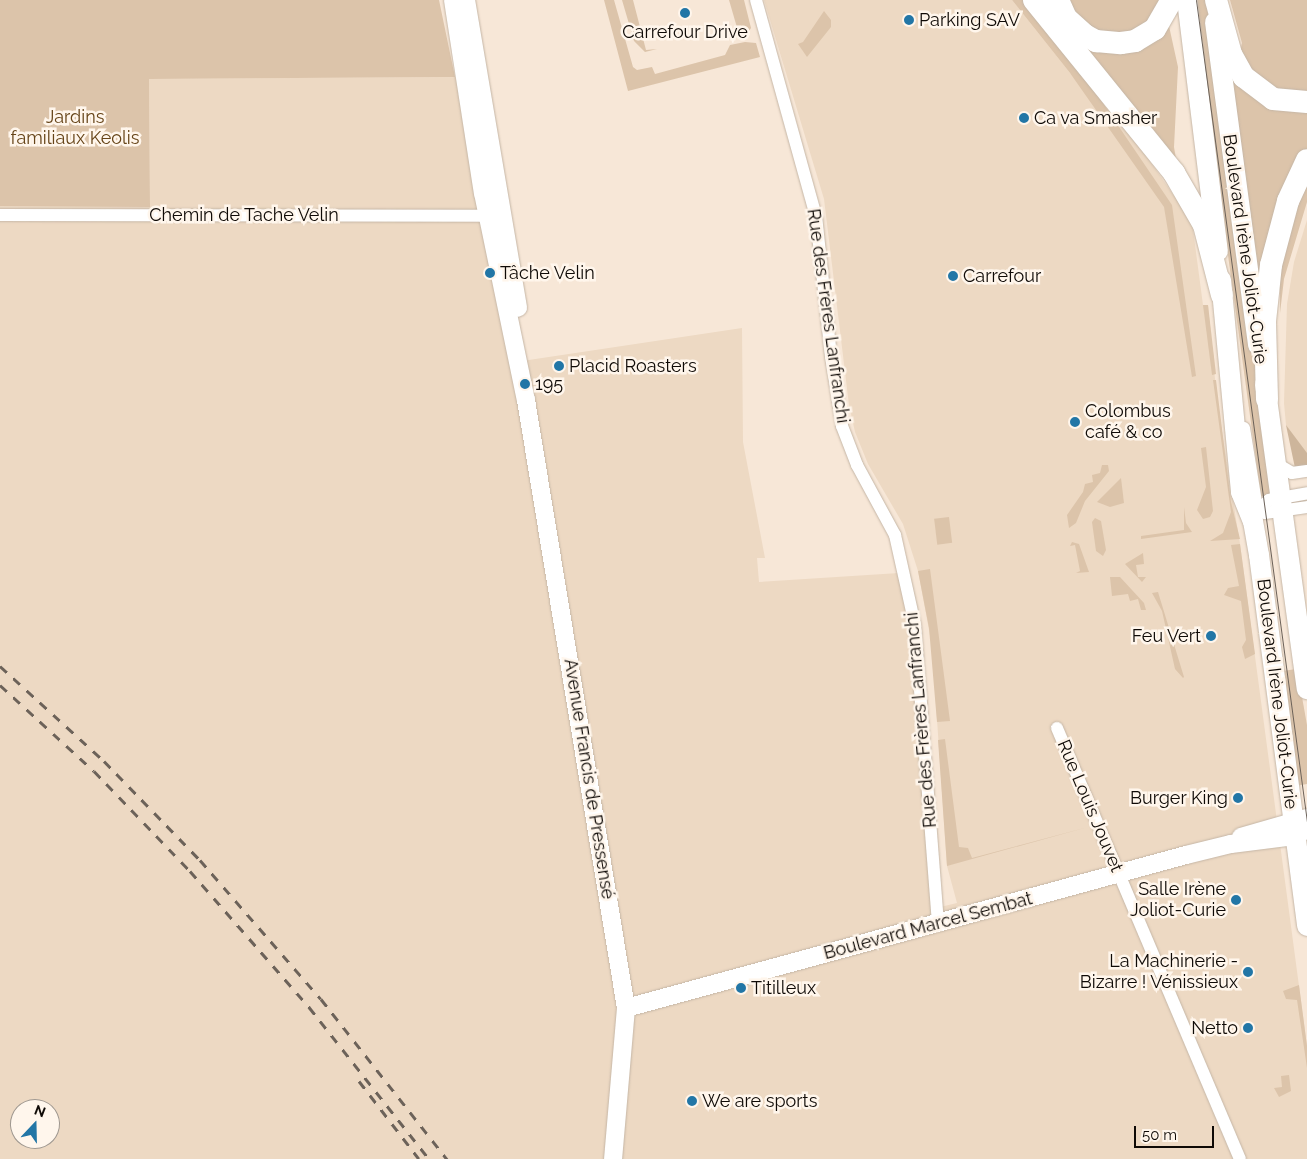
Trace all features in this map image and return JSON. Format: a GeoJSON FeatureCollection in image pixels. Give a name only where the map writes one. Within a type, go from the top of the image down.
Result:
{"type":"FeatureCollection","features":[{"type":"Feature","properties":{"kind":"highway"},"geometry":{"type":"LineString","coordinates":[[1034,0],[1174,173],[1192,200],[1210,241],[1222,296]]}},
{"type":"Feature","properties":{"kind":"highway"},"geometry":{"type":"LineString","coordinates":[[1058,0],[1066,18],[1084,35],[1096,40],[1121,43],[1135,41],[1155,29],[1172,0]]}},
{"type":"Feature","properties":{"kind":"highway"},"geometry":{"type":"LineString","coordinates":[[1214,0],[1233,59],[1244,77],[1273,99],[1307,102]]}},
{"type":"Feature","properties":{"kind":"highway"},"geometry":{"type":"LineString","coordinates":[[1267,399],[1265,321],[1271,265],[1288,201],[1307,160]]}},
{"type":"Feature","properties":{"kind":"main road","name":"Boulevard Irène Joliot-Curie"},"geometry":{"type":"LineString","coordinates":[[1187,0],[1228,339],[1230,403],[1241,492],[1255,514],[1300,826],[1307,926]]}},
{"type":"Feature","properties":{"kind":"main road","name":"Boulevard Irène Joliot-Curie"},"geometry":{"type":"LineString","coordinates":[[1214,0],[1247,275],[1277,464],[1307,689]]}},
{"type":"Feature","properties":{"kind":"street","name":"Avenue Francis de Pressensé"},"geometry":{"type":"LineString","coordinates":[[454,0],[495,216],[518,310],[526,400],[626,1008],[612,1159]]}},
{"type":"Feature","properties":{"kind":"street","name":"Avenue Francis de Pressensé"},"geometry":{"type":"LineString","coordinates":[[466,0],[495,216]]}},
{"type":"Feature","properties":{"kind":"street","name":"Rue des Frères Lanfranchi"},"geometry":{"type":"LineString","coordinates":[[756,0],[816,216],[831,356],[842,426],[857,466],[895,535],[916,625],[938,924]]}},
{"type":"Feature","properties":{"kind":"street","name":"Chemin de Tache Velin"},"geometry":{"type":"LineString","coordinates":[[0,215],[495,216]]}},
{"type":"Feature","properties":{"kind":"street"},"geometry":{"type":"LineString","coordinates":[[1277,464],[1292,473],[1307,471]]}},
{"type":"Feature","properties":{"kind":"street"},"geometry":{"type":"LineString","coordinates":[[1255,514],[1265,513],[1307,493]]}},
{"type":"Feature","properties":{"kind":"street"},"geometry":{"type":"LineString","coordinates":[[1282,504],[1307,507]]}},
{"type":"Feature","properties":{"kind":"street","name":"Rue Louis Jouvet"},"geometry":{"type":"LineString","coordinates":[[1058,728],[1240,1159]]}},
{"type":"Feature","properties":{"kind":"street","name":"Boulevard Marcel Sembat"},"geometry":{"type":"LineString","coordinates":[[626,1008],[1300,826]]}},
{"type":"Feature","properties":{"kind":"shaded area"},"geometry":{"type":"Polygon","coordinates":[[[764,0],[1012,0],[1070,73],[1125,125],[1192,222],[1203,305],[1208,305],[1217,400],[1240,544],[1307,1046],[1307,1159],[0,1159],[0,206],[150,206],[149,79],[471,77],[522,361],[742,328],[743,442],[765,558],[757,558],[759,582],[899,573],[908,617],[932,909],[957,903],[947,866],[932,646],[918,571],[903,524],[868,464],[855,432],[849,405],[824,199],[764,0]]]}},
{"type":"Feature","properties":{"kind":"shaded area"},"geometry":{"type":"Polygon","coordinates":[[[1307,220],[1307,465],[1286,425],[1284,403],[1287,304],[1294,262],[1307,220]]]}},
{"type":"Feature","properties":{"kind":"shaded area"},"geometry":{"type":"Polygon","coordinates":[[[1286,425],[1307,453],[1307,465],[1303,467],[1295,468],[1286,425]]]}},
{"type":"Feature","properties":{"kind":"green space","name":"Jardins familiaux Keolis"},"geometry":{"type":"Polygon","coordinates":[[[0,0],[439,0],[455,77],[149,79],[150,207],[0,206],[0,0]]]}},
{"type":"Feature","properties":{"kind":"green space"},"geometry":{"type":"Polygon","coordinates":[[[604,0],[614,0],[633,67],[637,70],[652,67],[655,74],[725,55],[730,45],[745,42],[756,43],[760,57],[628,91],[604,0]]]}},
{"type":"Feature","properties":{"kind":"green space"},"geometry":{"type":"Polygon","coordinates":[[[622,0],[633,0],[646,50],[657,49],[645,52],[634,41],[622,0]]]}},
{"type":"Feature","properties":{"kind":"green space"},"geometry":{"type":"Polygon","coordinates":[[[729,0],[744,0],[751,28],[749,31],[728,38],[738,31],[729,0]]]}},
{"type":"Feature","properties":{"kind":"green space"},"geometry":{"type":"Polygon","coordinates":[[[1012,0],[1024,0],[1092,87],[1172,205],[1196,376],[1192,377],[1164,207],[1070,73],[1012,0]]]}},
{"type":"Feature","properties":{"kind":"green space"},"geometry":{"type":"Polygon","coordinates":[[[1067,0],[1161,0],[1150,21],[1128,33],[1100,32],[1077,18],[1067,0]]]}},
{"type":"Feature","properties":{"kind":"green space"},"geometry":{"type":"Polygon","coordinates":[[[1193,0],[1206,0],[1274,495],[1261,496],[1193,0]]]}},
{"type":"Feature","properties":{"kind":"green space"},"geometry":{"type":"Polygon","coordinates":[[[1230,0],[1307,0],[1307,93],[1272,89],[1239,57],[1242,43],[1230,0]]]}},
{"type":"Feature","properties":{"kind":"green space"},"geometry":{"type":"Polygon","coordinates":[[[824,11],[831,20],[831,27],[807,57],[798,44],[803,42],[824,11]]]}},
{"type":"Feature","properties":{"kind":"green space"},"geometry":{"type":"Polygon","coordinates":[[[1169,26],[1178,67],[1174,147],[1178,171],[1071,33],[1088,44],[1169,26]]]}},
{"type":"Feature","properties":{"kind":"green space"},"geometry":{"type":"Polygon","coordinates":[[[1231,68],[1307,109],[1307,150],[1261,292],[1231,68]]]}},
{"type":"Feature","properties":{"kind":"green space"},"geometry":{"type":"Polygon","coordinates":[[[1307,178],[1307,202],[1284,279],[1280,313],[1280,258],[1307,178]]]}},
{"type":"Feature","properties":{"kind":"green space"},"geometry":{"type":"Polygon","coordinates":[[[1203,305],[1208,305],[1216,374],[1212,375],[1203,305]]]}},
{"type":"Feature","properties":{"kind":"green space"},"geometry":{"type":"Polygon","coordinates":[[[1213,380],[1216,380],[1231,502],[1240,539],[1210,541],[1223,533],[1231,512],[1213,380]]]}},
{"type":"Feature","properties":{"kind":"green space"},"geometry":{"type":"Polygon","coordinates":[[[1206,447],[1213,511],[1210,517],[1203,519],[1197,510],[1206,487],[1201,448],[1206,447]]]}},
{"type":"Feature","properties":{"kind":"green space"},"geometry":{"type":"Polygon","coordinates":[[[1102,465],[1108,465],[1109,471],[1085,501],[1076,523],[1069,528],[1067,515],[1083,492],[1085,484],[1093,482],[1092,475],[1100,473],[1102,465]]]}},
{"type":"Feature","properties":{"kind":"green space"},"geometry":{"type":"Polygon","coordinates":[[[1121,478],[1124,503],[1110,507],[1097,502],[1121,478]]]}},
{"type":"Feature","properties":{"kind":"green space"},"geometry":{"type":"Polygon","coordinates":[[[1184,507],[1186,523],[1192,532],[1141,539],[1141,536],[1184,530],[1184,507]]]}},
{"type":"Feature","properties":{"kind":"green space"},"geometry":{"type":"Polygon","coordinates":[[[949,517],[952,543],[937,545],[934,519],[949,517]]]}},
{"type":"Feature","properties":{"kind":"green space"},"geometry":{"type":"Polygon","coordinates":[[[1095,518],[1101,521],[1106,550],[1103,556],[1096,551],[1092,522],[1095,518]]]}},
{"type":"Feature","properties":{"kind":"green space"},"geometry":{"type":"Polygon","coordinates":[[[1072,542],[1079,544],[1089,572],[1076,573],[1080,571],[1075,545],[1070,546],[1072,542]]]}},
{"type":"Feature","properties":{"kind":"green space"},"geometry":{"type":"Polygon","coordinates":[[[1240,544],[1255,654],[1245,659],[1242,647],[1246,640],[1241,601],[1224,595],[1228,588],[1239,586],[1231,545],[1240,544]]]}},
{"type":"Feature","properties":{"kind":"green space"},"geometry":{"type":"Polygon","coordinates":[[[1143,553],[1144,564],[1136,565],[1138,577],[1146,577],[1142,582],[1125,564],[1143,553]]]}},
{"type":"Feature","properties":{"kind":"green space"},"geometry":{"type":"Polygon","coordinates":[[[930,569],[950,721],[937,722],[929,628],[918,571],[930,569]]]}},
{"type":"Feature","properties":{"kind":"green space"},"geometry":{"type":"Polygon","coordinates":[[[1110,577],[1120,577],[1144,603],[1146,610],[1141,610],[1138,599],[1130,601],[1128,594],[1112,596],[1110,577]]]}},
{"type":"Feature","properties":{"kind":"green space"},"geometry":{"type":"Polygon","coordinates":[[[1158,592],[1183,678],[1175,669],[1162,611],[1152,593],[1158,592]]]}},
{"type":"Feature","properties":{"kind":"green space"},"geometry":{"type":"Polygon","coordinates":[[[1297,669],[1307,725],[1307,784],[1295,786],[1282,671],[1297,669]]]}},
{"type":"Feature","properties":{"kind":"green space"},"geometry":{"type":"Polygon","coordinates":[[[945,739],[959,847],[968,848],[972,858],[1088,827],[947,866],[938,740],[945,739]]]}},
{"type":"Feature","properties":{"kind":"green space"},"geometry":{"type":"Polygon","coordinates":[[[1299,985],[1307,1046],[1307,1068],[1297,1000],[1286,999],[1283,991],[1299,985]]]}},
{"type":"Feature","properties":{"kind":"green space"},"geometry":{"type":"Polygon","coordinates":[[[1289,1075],[1291,1091],[1279,1097],[1274,1088],[1282,1087],[1281,1076],[1289,1075]]]}},
{"type":"Feature","properties":{"kind":"tram line"},"geometry":{"type":"LineString","coordinates":[[1196,0],[1307,822]]}},
{"type":"Feature","properties":{"kind":"railway"},"geometry":{"type":"LineString","coordinates":[[0,666],[104,761],[200,860],[321,999],[447,1159]]}},
{"type":"Feature","properties":{"kind":"railway"},"geometry":{"type":"LineString","coordinates":[[0,685],[94,771],[190,871],[309,1007],[429,1159]]}},
{"type":"Feature","properties":{"kind":"railway"},"geometry":{"type":"LineString","coordinates":[[359,1081],[419,1159]]}},
{"type":"Feature","properties":{"kind":"place","name":"Carrefour Drive"},"geometry":{"type":"Point","coordinates":[685,13]}},
{"type":"Feature","properties":{"kind":"place","name":"Parking SAV"},"geometry":{"type":"Point","coordinates":[909,20]}},
{"type":"Feature","properties":{"kind":"place","name":"Ca va Smasher"},"geometry":{"type":"Point","coordinates":[1024,118]}},
{"type":"Feature","properties":{"kind":"place","name":"Tâche Velin"},"geometry":{"type":"Point","coordinates":[490,273]}},
{"type":"Feature","properties":{"kind":"place","name":"Carrefour"},"geometry":{"type":"Point","coordinates":[953,276]}},
{"type":"Feature","properties":{"kind":"place","name":"Placid Roasters"},"geometry":{"type":"Point","coordinates":[559,366]}},
{"type":"Feature","properties":{"kind":"place","name":"195"},"geometry":{"type":"Point","coordinates":[525,384]}},
{"type":"Feature","properties":{"kind":"place","name":"Colombus café & co"},"geometry":{"type":"Point","coordinates":[1075,422]}},
{"type":"Feature","properties":{"kind":"place","name":"Feu Vert"},"geometry":{"type":"Point","coordinates":[1211,636]}},
{"type":"Feature","properties":{"kind":"place","name":"Burger King"},"geometry":{"type":"Point","coordinates":[1238,798]}},
{"type":"Feature","properties":{"kind":"place","name":"Salle Irène Joliot-Curie"},"geometry":{"type":"Point","coordinates":[1236,900]}},
{"type":"Feature","properties":{"kind":"place","name":"La Machinerie - Bizarre ! Vénissieux"},"geometry":{"type":"Point","coordinates":[1248,972]}},
{"type":"Feature","properties":{"kind":"place","name":"Titilleux"},"geometry":{"type":"Point","coordinates":[741,988]}},
{"type":"Feature","properties":{"kind":"place","name":"Netto"},"geometry":{"type":"Point","coordinates":[1248,1028]}},
{"type":"Feature","properties":{"kind":"place","name":"We are sports"},"geometry":{"type":"Point","coordinates":[692,1101]}}]}
